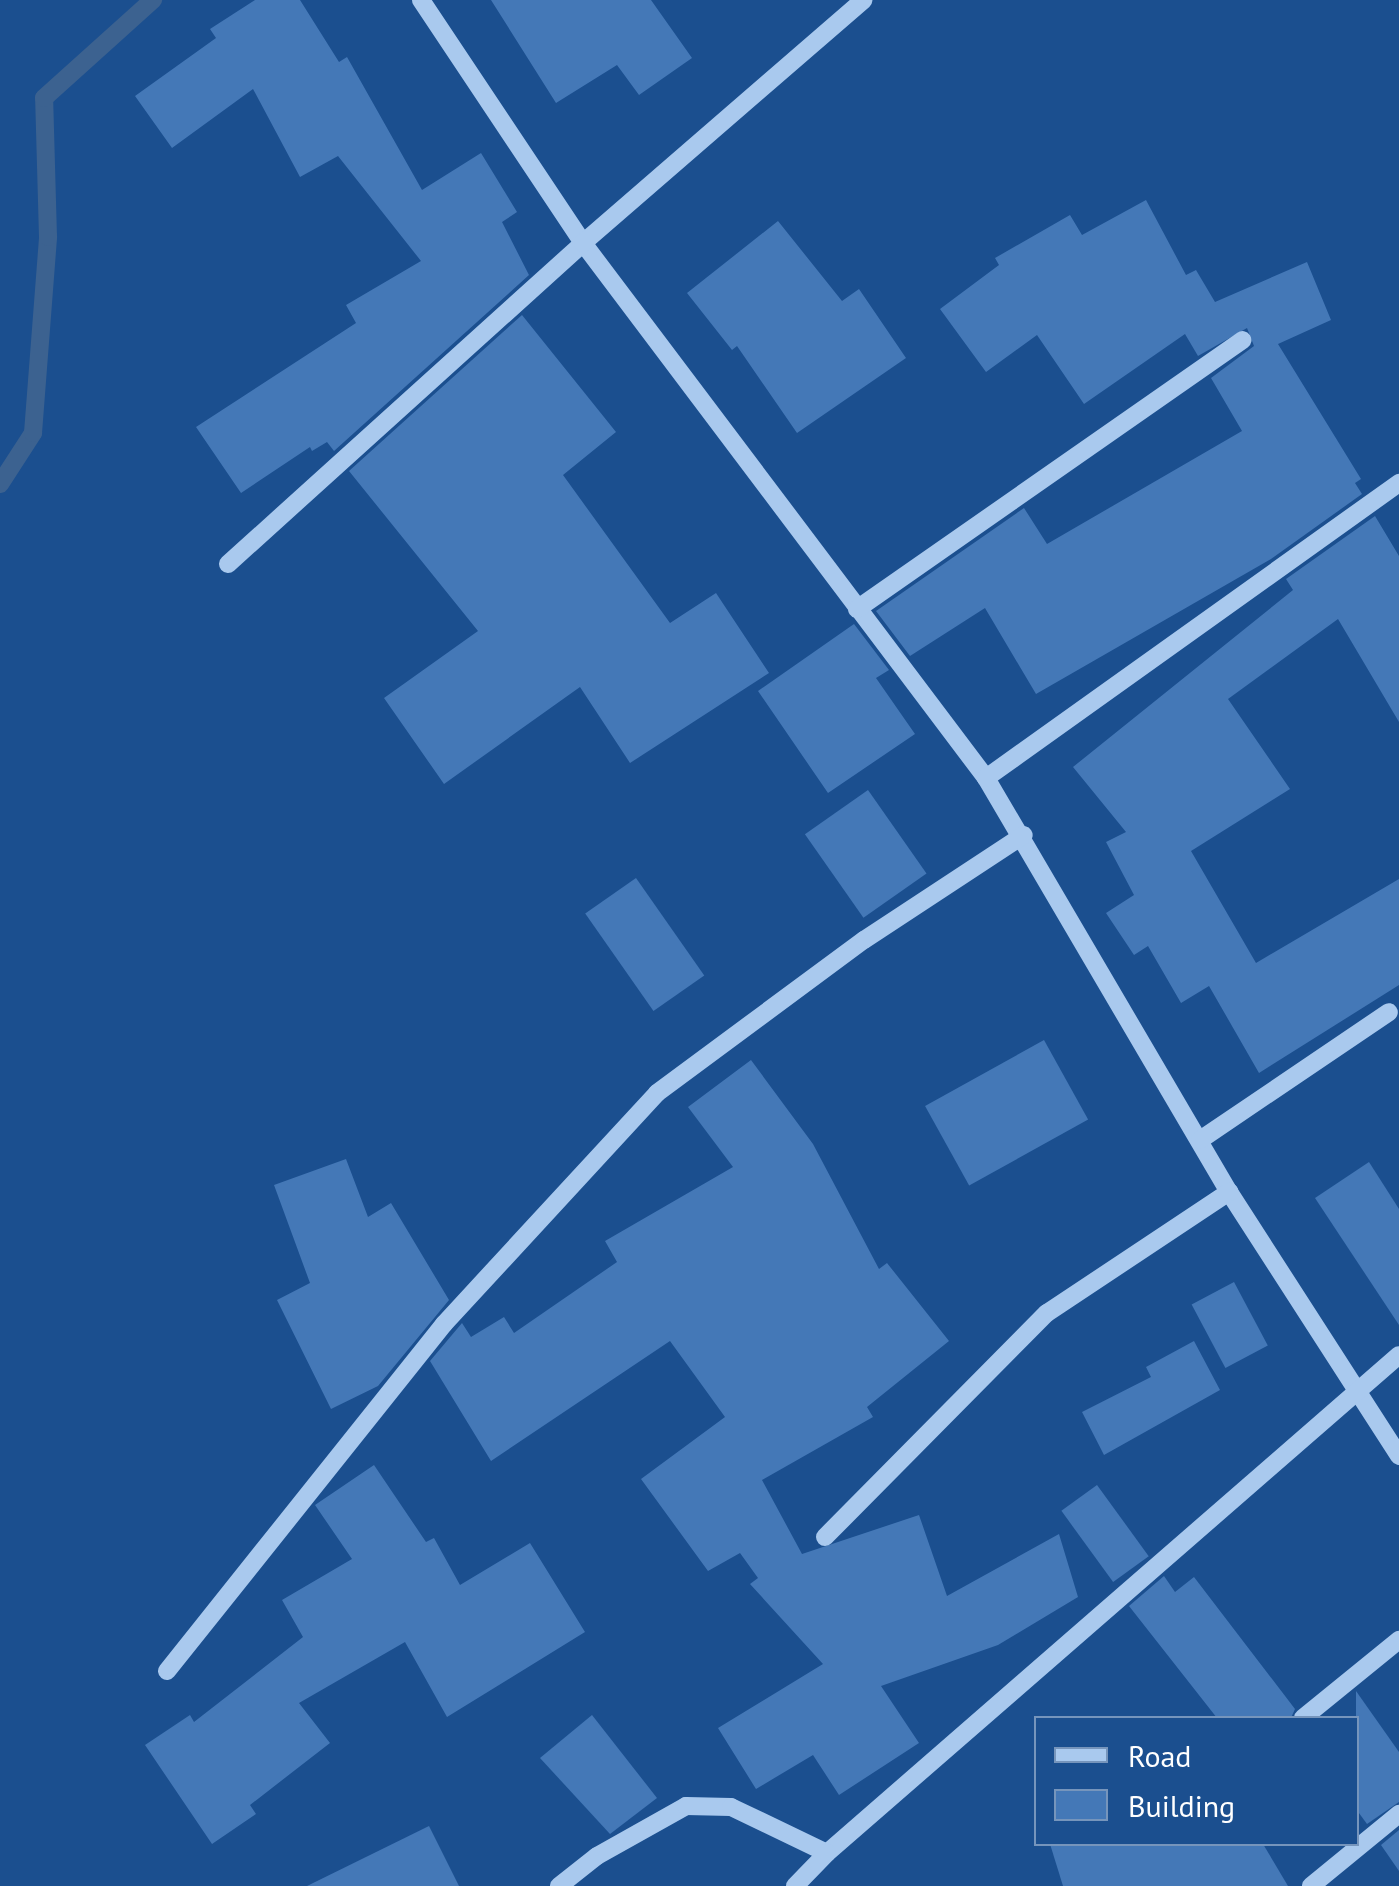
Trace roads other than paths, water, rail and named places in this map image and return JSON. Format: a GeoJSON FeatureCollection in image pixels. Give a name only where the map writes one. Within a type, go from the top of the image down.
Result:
{"type":"FeatureCollection","features":[{"type":"Feature","properties":{"kind":"street"},"geometry":{"type":"LineString","coordinates":[[421,0],[583,242],[986,778],[1024,835],[1229,1192],[1399,1456]]}},
{"type":"Feature","properties":{"kind":"street"},"geometry":{"type":"LineString","coordinates":[[228,564],[583,242],[864,0]]}},
{"type":"Feature","properties":{"kind":"street"},"geometry":{"type":"LineString","coordinates":[[858,609],[1243,340]]}},
{"type":"Feature","properties":{"kind":"street"},"geometry":{"type":"LineString","coordinates":[[986,778],[1399,484]]}},
{"type":"Feature","properties":{"kind":"street"},"geometry":{"type":"LineString","coordinates":[[167,1671],[444,1324],[657,1093],[864,940],[1024,835]]}},
{"type":"Feature","properties":{"kind":"street"},"geometry":{"type":"LineString","coordinates":[[1200,1140],[1389,1012]]}},
{"type":"Feature","properties":{"kind":"street"},"geometry":{"type":"LineString","coordinates":[[825,1537],[1047,1313],[1229,1192]]}},
{"type":"Feature","properties":{"kind":"street"},"geometry":{"type":"LineString","coordinates":[[796,1886],[827,1853],[1399,1355]]}},
{"type":"Feature","properties":{"kind":"street"},"geometry":{"type":"LineString","coordinates":[[1304,1716],[1399,1640]]}},
{"type":"Feature","properties":{"kind":"street"},"geometry":{"type":"LineString","coordinates":[[559,1886],[596,1856],[686,1806],[731,1807],[827,1853]]}},
{"type":"Feature","properties":{"kind":"street"},"geometry":{"type":"LineString","coordinates":[[1311,1886],[1399,1814]]}},
{"type":"Feature","properties":{"kind":"waterway"},"geometry":{"type":"LineString","coordinates":[[0,484],[33,433],[48,237],[44,98],[153,0]]}}]}
